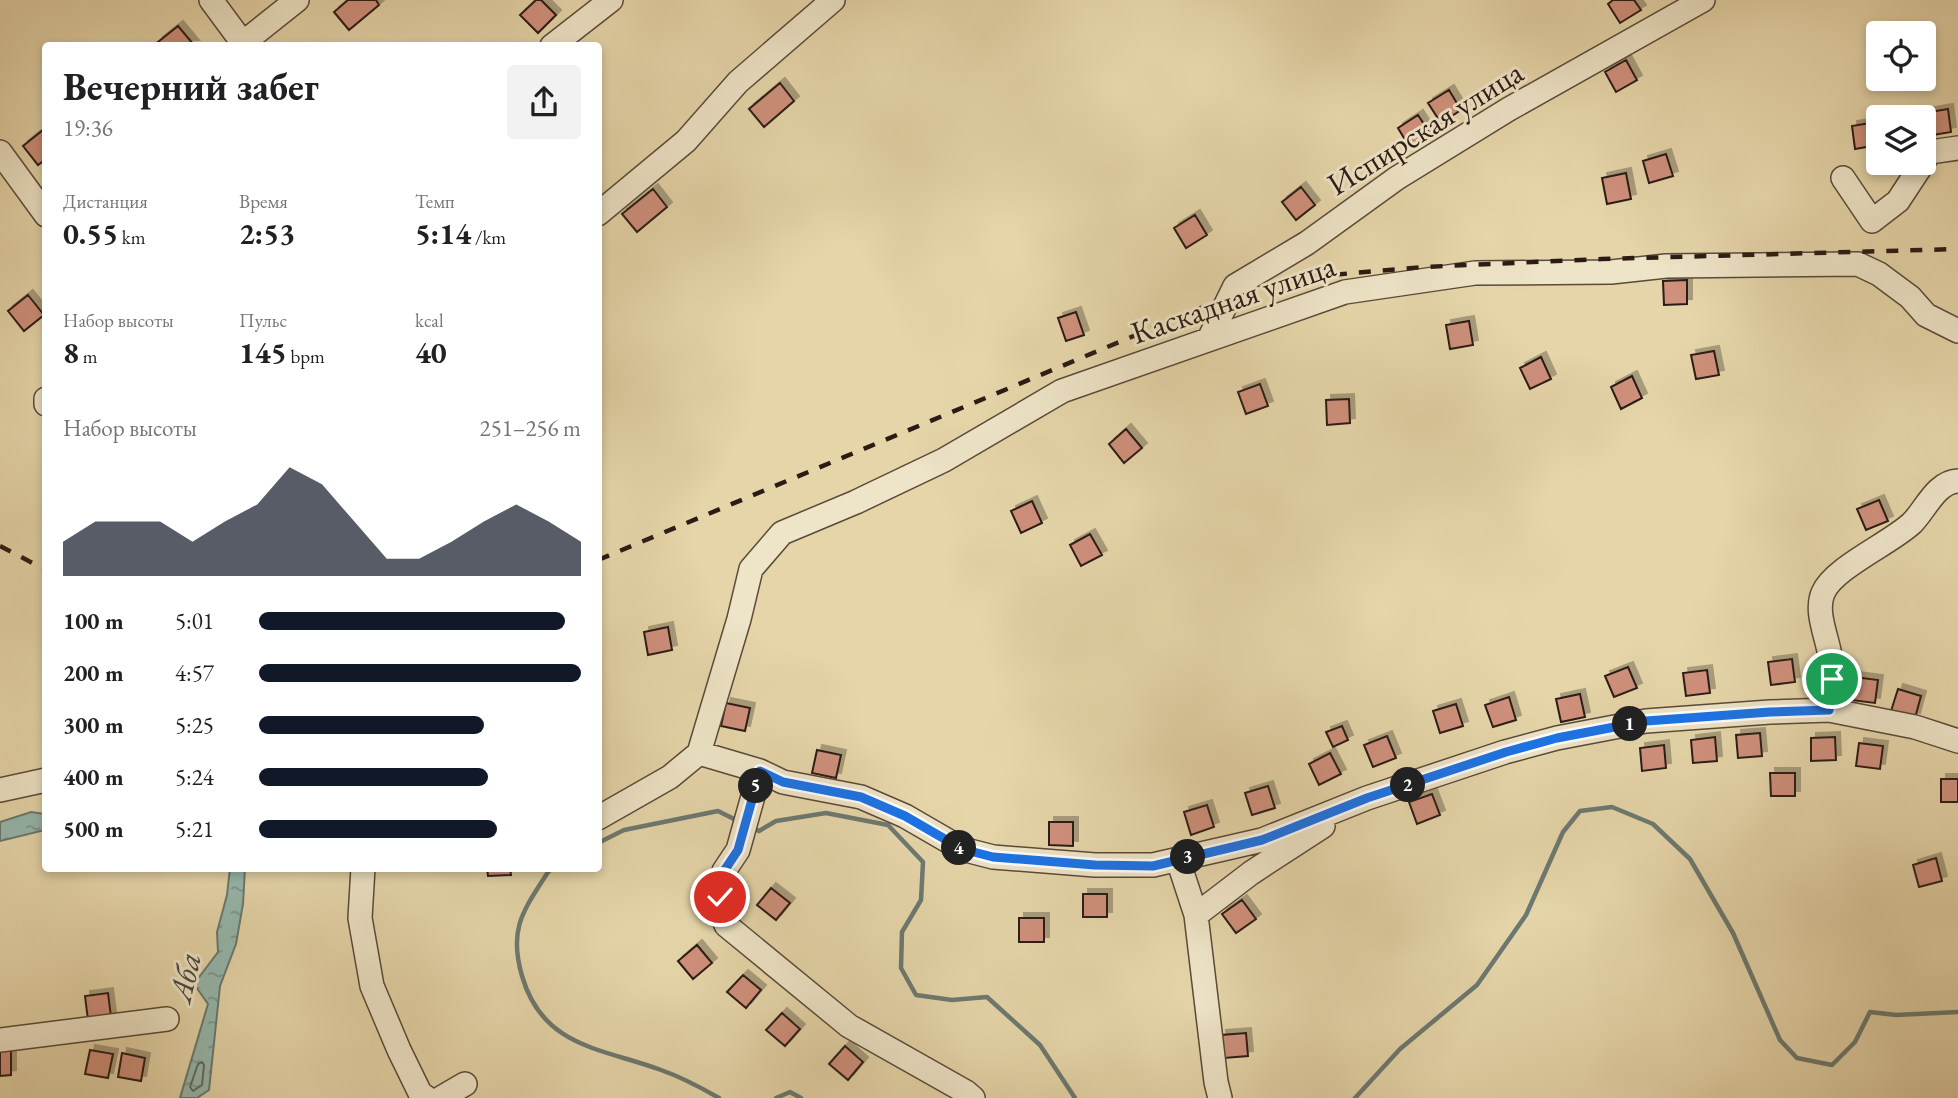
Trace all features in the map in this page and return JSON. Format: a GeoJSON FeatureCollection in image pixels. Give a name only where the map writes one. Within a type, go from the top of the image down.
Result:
{"type":"FeatureCollection","features":[{"type":"Feature","properties":{"kind":"street"},"geometry":{"type":"LineString","coordinates":[[211,0],[242,42]]}},
{"type":"Feature","properties":{"kind":"street"},"geometry":{"type":"LineString","coordinates":[[246,42],[297,0]]}},
{"type":"Feature","properties":{"kind":"street"},"geometry":{"type":"LineString","coordinates":[[557,42],[611,0]]}},
{"type":"Feature","properties":{"kind":"street"},"geometry":{"type":"LineString","coordinates":[[602,211],[686,141],[738,82],[833,0]]}},
{"type":"Feature","properties":{"kind":"street","name":"Испирская улица"},"geometry":{"type":"LineString","coordinates":[[1209,339],[1235,286],[1307,243],[1408,171],[1509,109],[1703,0]]}},
{"type":"Feature","properties":{"kind":"street"},"geometry":{"type":"LineString","coordinates":[[1936,151],[1958,148]]}},
{"type":"Feature","properties":{"kind":"street"},"geometry":{"type":"LineString","coordinates":[[0,152],[42,210]]}},
{"type":"Feature","properties":{"kind":"street"},"geometry":{"type":"LineString","coordinates":[[1843,178],[1872,221],[1898,201],[1915,175]]}},
{"type":"Feature","properties":{"kind":"street","name":"Каскадная улица"},"geometry":{"type":"LineString","coordinates":[[699,753],[751,569],[782,533],[856,502],[944,460],[1062,391],[1345,292],[1475,273],[1611,272],[1679,265],[1858,264],[1879,274],[1910,297],[1926,315],[1958,331]]}},
{"type":"Feature","properties":{"kind":"street"},"geometry":{"type":"LineString","coordinates":[[1829,710],[1832,679],[1820,605],[1824,590],[1839,574],[1911,524],[1941,487],[1958,481]]}},
{"type":"Feature","properties":{"kind":"street"},"geometry":{"type":"LineString","coordinates":[[602,816],[670,777],[699,753],[760,771],[783,782],[861,797],[905,816],[962,849],[993,857],[1095,865],[1153,866],[1262,840],[1367,798],[1506,752],[1600,729],[1646,721],[1829,710],[1904,725],[1958,741]]}},
{"type":"Feature","properties":{"kind":"street"},"geometry":{"type":"LineString","coordinates":[[760,771],[738,850],[724,871],[720,897],[726,925],[849,1026],[966,1091],[973,1098]]}},
{"type":"Feature","properties":{"kind":"street"},"geometry":{"type":"LineString","coordinates":[[0,790],[42,781]]}},
{"type":"Feature","properties":{"kind":"street"},"geometry":{"type":"LineString","coordinates":[[1196,915],[1251,873],[1367,798]]}},
{"type":"Feature","properties":{"kind":"street"},"geometry":{"type":"LineString","coordinates":[[1178,860],[1196,915],[1220,1098]]}},
{"type":"Feature","properties":{"kind":"street"},"geometry":{"type":"LineString","coordinates":[[363,872],[360,918],[372,986],[420,1093],[427,1098]]}},
{"type":"Feature","properties":{"kind":"street"},"geometry":{"type":"LineString","coordinates":[[0,1040],[167,1019]]}},
{"type":"Feature","properties":{"kind":"street"},"geometry":{"type":"LineString","coordinates":[[441,1098],[465,1084]]}},
{"type":"Feature","properties":{"kind":"water"},"geometry":{"type":"Polygon","coordinates":[[[31,812],[42,814],[42,831],[0,841],[0,822],[31,812]]]}},
{"type":"Feature","properties":{"kind":"water"},"geometry":{"type":"Polygon","coordinates":[[[230,872],[245,872],[243,904],[236,944],[220,986],[209,1090],[197,1098],[180,1098],[208,1004],[194,984],[218,952],[217,932],[227,895],[230,872]]]}},
{"type":"Feature","properties":{"kind":"building"},"geometry":{"type":"Polygon","coordinates":[[[348,0],[376,0],[379,5],[349,30],[334,12],[348,0]]]}},
{"type":"Feature","properties":{"kind":"building"},"geometry":{"type":"Polygon","coordinates":[[[536,0],[541,0],[556,15],[538,33],[520,15],[536,0]]]}},
{"type":"Feature","properties":{"kind":"building"},"geometry":{"type":"Polygon","coordinates":[[[1613,0],[1634,0],[1641,10],[1620,23],[1608,4],[1613,0]]]}},
{"type":"Feature","properties":{"kind":"building"},"geometry":{"type":"Polygon","coordinates":[[[178,26],[191,42],[158,42],[178,26]]]}},
{"type":"Feature","properties":{"kind":"building"},"geometry":{"type":"Polygon","coordinates":[[[1626,60],[1637,80],[1616,92],[1605,72],[1626,60]]]}},
{"type":"Feature","properties":{"kind":"building"},"geometry":{"type":"Polygon","coordinates":[[[780,83],[794,101],[764,127],[749,109],[780,83]]]}},
{"type":"Feature","properties":{"kind":"building"},"geometry":{"type":"Polygon","coordinates":[[[1449,90],[1461,110],[1441,123],[1428,103],[1449,90]]]}},
{"type":"Feature","properties":{"kind":"building"},"geometry":{"type":"Polygon","coordinates":[[[1948,109],[1951,132],[1936,134],[1936,111],[1948,109]]]}},
{"type":"Feature","properties":{"kind":"building"},"geometry":{"type":"Polygon","coordinates":[[[1418,115],[1431,135],[1410,148],[1398,128],[1418,115]]]}},
{"type":"Feature","properties":{"kind":"building"},"geometry":{"type":"Polygon","coordinates":[[[1866,124],[1866,147],[1855,149],[1852,126],[1866,124]]]}},
{"type":"Feature","properties":{"kind":"building"},"geometry":{"type":"Polygon","coordinates":[[[42,131],[42,162],[38,165],[23,146],[42,131]]]}},
{"type":"Feature","properties":{"kind":"building"},"geometry":{"type":"Polygon","coordinates":[[[1666,154],[1673,176],[1649,183],[1643,161],[1666,154]]]}},
{"type":"Feature","properties":{"kind":"building"},"geometry":{"type":"Polygon","coordinates":[[[1626,173],[1631,199],[1607,204],[1602,178],[1626,173]]]}},
{"type":"Feature","properties":{"kind":"building"},"geometry":{"type":"Polygon","coordinates":[[[1301,187],[1315,205],[1296,220],[1282,202],[1301,187]]]}},
{"type":"Feature","properties":{"kind":"building"},"geometry":{"type":"Polygon","coordinates":[[[653,189],[667,207],[637,232],[622,214],[653,189]]]}},
{"type":"Feature","properties":{"kind":"building"},"geometry":{"type":"Polygon","coordinates":[[[1195,215],[1207,235],[1186,248],[1174,228],[1195,215]]]}},
{"type":"Feature","properties":{"kind":"building"},"geometry":{"type":"Polygon","coordinates":[[[1687,280],[1687,304],[1664,305],[1663,281],[1687,280]]]}},
{"type":"Feature","properties":{"kind":"building"},"geometry":{"type":"Polygon","coordinates":[[[28,295],[42,312],[42,317],[24,331],[8,311],[28,295]]]}},
{"type":"Feature","properties":{"kind":"building"},"geometry":{"type":"Polygon","coordinates":[[[1076,312],[1084,335],[1066,341],[1058,318],[1076,312]]]}},
{"type":"Feature","properties":{"kind":"building"},"geometry":{"type":"Polygon","coordinates":[[[1469,321],[1473,345],[1450,349],[1446,325],[1469,321]]]}},
{"type":"Feature","properties":{"kind":"building"},"geometry":{"type":"Polygon","coordinates":[[[1714,351],[1719,375],[1696,379],[1691,355],[1714,351]]]}},
{"type":"Feature","properties":{"kind":"building"},"geometry":{"type":"Polygon","coordinates":[[[1541,357],[1551,379],[1530,389],[1520,368],[1541,357]]]}},
{"type":"Feature","properties":{"kind":"building"},"geometry":{"type":"Polygon","coordinates":[[[1632,376],[1642,398],[1621,409],[1611,387],[1632,376]]]}},
{"type":"Feature","properties":{"kind":"building"},"geometry":{"type":"Polygon","coordinates":[[[1260,384],[1268,406],[1246,414],[1238,392],[1260,384]]]}},
{"type":"Feature","properties":{"kind":"building"},"geometry":{"type":"Polygon","coordinates":[[[1349,399],[1350,423],[1327,425],[1326,400],[1349,399]]]}},
{"type":"Feature","properties":{"kind":"building"},"geometry":{"type":"Polygon","coordinates":[[[1126,429],[1142,448],[1124,463],[1109,444],[1126,429]]]}},
{"type":"Feature","properties":{"kind":"building"},"geometry":{"type":"Polygon","coordinates":[[[1879,500],[1888,521],[1866,530],[1857,509],[1879,500]]]}},
{"type":"Feature","properties":{"kind":"building"},"geometry":{"type":"Polygon","coordinates":[[[1032,501],[1042,523],[1021,533],[1011,511],[1032,501]]]}},
{"type":"Feature","properties":{"kind":"building"},"geometry":{"type":"Polygon","coordinates":[[[1090,534],[1102,555],[1081,566],[1070,545],[1090,534]]]}},
{"type":"Feature","properties":{"kind":"building"},"geometry":{"type":"Polygon","coordinates":[[[668,627],[672,650],[648,655],[644,632],[668,627]]]}},
{"type":"Feature","properties":{"kind":"building"},"geometry":{"type":"Polygon","coordinates":[[[1792,659],[1795,682],[1771,685],[1768,662],[1792,659]]]}},
{"type":"Feature","properties":{"kind":"building"},"geometry":{"type":"Polygon","coordinates":[[[1628,667],[1637,688],[1614,697],[1605,676],[1628,667]]]}},
{"type":"Feature","properties":{"kind":"building"},"geometry":{"type":"Polygon","coordinates":[[[1707,670],[1710,693],[1686,696],[1683,673],[1707,670]]]}},
{"type":"Feature","properties":{"kind":"building"},"geometry":{"type":"Polygon","coordinates":[[[1854,677],[1878,680],[1875,703],[1851,700],[1854,677]]]}},
{"type":"Feature","properties":{"kind":"building"},"geometry":{"type":"Polygon","coordinates":[[[1898,689],[1921,696],[1915,718],[1891,711],[1898,689]]]}},
{"type":"Feature","properties":{"kind":"building"},"geometry":{"type":"Polygon","coordinates":[[[1580,694],[1585,717],[1561,722],[1556,699],[1580,694]]]}},
{"type":"Feature","properties":{"kind":"building"},"geometry":{"type":"Polygon","coordinates":[[[1509,697],[1516,720],[1493,727],[1485,705],[1509,697]]]}},
{"type":"Feature","properties":{"kind":"building"},"geometry":{"type":"Polygon","coordinates":[[[726,703],[750,708],[745,731],[721,726],[726,703]]]}},
{"type":"Feature","properties":{"kind":"building"},"geometry":{"type":"Polygon","coordinates":[[[1456,704],[1463,726],[1440,733],[1433,711],[1456,704]]]}},
{"type":"Feature","properties":{"kind":"building"},"geometry":{"type":"Polygon","coordinates":[[[1342,726],[1348,740],[1333,747],[1326,732],[1342,726]]]}},
{"type":"Feature","properties":{"kind":"building"},"geometry":{"type":"Polygon","coordinates":[[[1760,733],[1762,756],[1738,758],[1736,735],[1760,733]]]}},
{"type":"Feature","properties":{"kind":"building"},"geometry":{"type":"Polygon","coordinates":[[[1387,736],[1396,758],[1373,767],[1364,745],[1387,736]]]}},
{"type":"Feature","properties":{"kind":"building"},"geometry":{"type":"Polygon","coordinates":[[[1715,737],[1717,761],[1693,763],[1691,740],[1715,737]]]}},
{"type":"Feature","properties":{"kind":"building"},"geometry":{"type":"Polygon","coordinates":[[[1835,737],[1836,760],[1811,761],[1811,738],[1835,737]]]}},
{"type":"Feature","properties":{"kind":"building"},"geometry":{"type":"Polygon","coordinates":[[[1859,743],[1883,746],[1880,769],[1856,766],[1859,743]]]}},
{"type":"Feature","properties":{"kind":"building"},"geometry":{"type":"Polygon","coordinates":[[[1664,745],[1666,768],[1642,771],[1640,748],[1664,745]]]}},
{"type":"Feature","properties":{"kind":"building"},"geometry":{"type":"Polygon","coordinates":[[[817,750],[841,755],[836,778],[812,773],[817,750]]]}},
{"type":"Feature","properties":{"kind":"building"},"geometry":{"type":"Polygon","coordinates":[[[1330,753],[1341,774],[1319,785],[1309,764],[1330,753]]]}},
{"type":"Feature","properties":{"kind":"building"},"geometry":{"type":"Polygon","coordinates":[[[1770,773],[1795,773],[1795,796],[1771,796],[1770,773]]]}},
{"type":"Feature","properties":{"kind":"building"},"geometry":{"type":"Polygon","coordinates":[[[1941,779],[1958,779],[1958,802],[1941,802],[1941,779]]]}},
{"type":"Feature","properties":{"kind":"building"},"geometry":{"type":"Polygon","coordinates":[[[1268,786],[1275,808],[1252,815],[1245,793],[1268,786]]]}},
{"type":"Feature","properties":{"kind":"building"},"geometry":{"type":"Polygon","coordinates":[[[1432,794],[1440,815],[1417,824],[1409,802],[1432,794]]]}},
{"type":"Feature","properties":{"kind":"building"},"geometry":{"type":"Polygon","coordinates":[[[1207,805],[1214,827],[1191,835],[1184,812],[1207,805]]]}},
{"type":"Feature","properties":{"kind":"building"},"geometry":{"type":"Polygon","coordinates":[[[1049,822],[1073,822],[1073,846],[1049,845],[1049,822]]]}},
{"type":"Feature","properties":{"kind":"building"},"geometry":{"type":"Polygon","coordinates":[[[1936,858],[1942,881],[1919,887],[1913,865],[1936,858]]]}},
{"type":"Feature","properties":{"kind":"building"},"geometry":{"type":"Polygon","coordinates":[[[488,872],[511,872],[511,875],[488,876],[488,872]]]}},
{"type":"Feature","properties":{"kind":"building"},"geometry":{"type":"Polygon","coordinates":[[[771,888],[790,903],[776,920],[757,905],[771,888]]]}},
{"type":"Feature","properties":{"kind":"building"},"geometry":{"type":"Polygon","coordinates":[[[1083,894],[1107,894],[1107,917],[1083,917],[1083,894]]]}},
{"type":"Feature","properties":{"kind":"building"},"geometry":{"type":"Polygon","coordinates":[[[1242,900],[1256,919],[1236,933],[1222,914],[1242,900]]]}},
{"type":"Feature","properties":{"kind":"building"},"geometry":{"type":"Polygon","coordinates":[[[1019,918],[1044,918],[1044,942],[1019,942],[1019,918]]]}},
{"type":"Feature","properties":{"kind":"building"},"geometry":{"type":"Polygon","coordinates":[[[697,945],[712,963],[693,979],[678,961],[697,945]]]}},
{"type":"Feature","properties":{"kind":"building"},"geometry":{"type":"Polygon","coordinates":[[[743,975],[761,990],[746,1008],[727,992],[743,975]]]}},
{"type":"Feature","properties":{"kind":"building"},"geometry":{"type":"Polygon","coordinates":[[[108,993],[111,1017],[88,1020],[85,996],[108,993]]]}},
{"type":"Feature","properties":{"kind":"building"},"geometry":{"type":"Polygon","coordinates":[[[782,1013],[800,1029],[785,1046],[766,1030],[782,1013]]]}},
{"type":"Feature","properties":{"kind":"building"},"geometry":{"type":"Polygon","coordinates":[[[1246,1033],[1248,1056],[1224,1058],[1221,1035],[1246,1033]]]}},
{"type":"Feature","properties":{"kind":"building"},"geometry":{"type":"Polygon","coordinates":[[[845,1046],[863,1062],[848,1080],[829,1064],[845,1046]]]}},
{"type":"Feature","properties":{"kind":"building"},"geometry":{"type":"Polygon","coordinates":[[[90,1050],[113,1054],[108,1078],[85,1074],[90,1050]]]}},
{"type":"Feature","properties":{"kind":"building"},"geometry":{"type":"Polygon","coordinates":[[[0,1051],[11,1051],[11,1075],[0,1076],[0,1051]]]}},
{"type":"Feature","properties":{"kind":"building"},"geometry":{"type":"Polygon","coordinates":[[[122,1053],[145,1058],[141,1081],[118,1077],[122,1053]]]}},
{"type":"Feature","properties":{"kind":"waterway"},"geometry":{"type":"LineString","coordinates":[[1355,1098],[1400,1049],[1477,985],[1526,915],[1563,832],[1580,811],[1612,807],[1653,824],[1690,859],[1733,933],[1780,1040],[1797,1058],[1832,1065],[1855,1042],[1870,1012],[1896,1015],[1958,1012]]}},
{"type":"Feature","properties":{"kind":"waterway"},"geometry":{"type":"LineString","coordinates":[[602,841],[624,830],[718,811],[740,822]]}},
{"type":"Feature","properties":{"kind":"waterway"},"geometry":{"type":"LineString","coordinates":[[751,827],[759,831],[776,821],[826,813],[888,825],[923,862],[921,900],[902,932],[901,968],[916,995],[952,1000],[987,997],[1040,1045],[1075,1098]]}},
{"type":"Feature","properties":{"kind":"waterway"},"geometry":{"type":"LineString","coordinates":[[548,872],[521,920],[517,945],[522,976],[532,1000],[544,1018],[577,1042],[668,1073],[719,1098]]}},
{"type":"Feature","properties":{"kind":"waterway"},"geometry":{"type":"LineString","coordinates":[[776,1098],[790,1092],[801,1098]]}},
{"type":"Feature","properties":{"kind":"railway"},"geometry":{"type":"LineString","coordinates":[[602,558],[1203,307],[1308,277],[1423,267],[1602,259],[1958,249]]}},
{"type":"Feature","properties":{"kind":"railway"},"geometry":{"type":"LineString","coordinates":[[0,546],[42,568]]}},
{"type":"Feature","properties":{"kind":"route"},"geometry":{"type":"LineString","coordinates":[[720,897],[724,871],[738,850],[760,771],[783,782],[861,797],[905,816],[962,849],[993,857],[1095,865],[1153,866],[1262,840],[1367,798],[1557,738],[1646,721],[1829,710],[1832,679]]}},
{"type":"Feature","properties":{"kind":"water label","name":"Аба"},"geometry":{"type":"Point","coordinates":[184,977]}}]}
